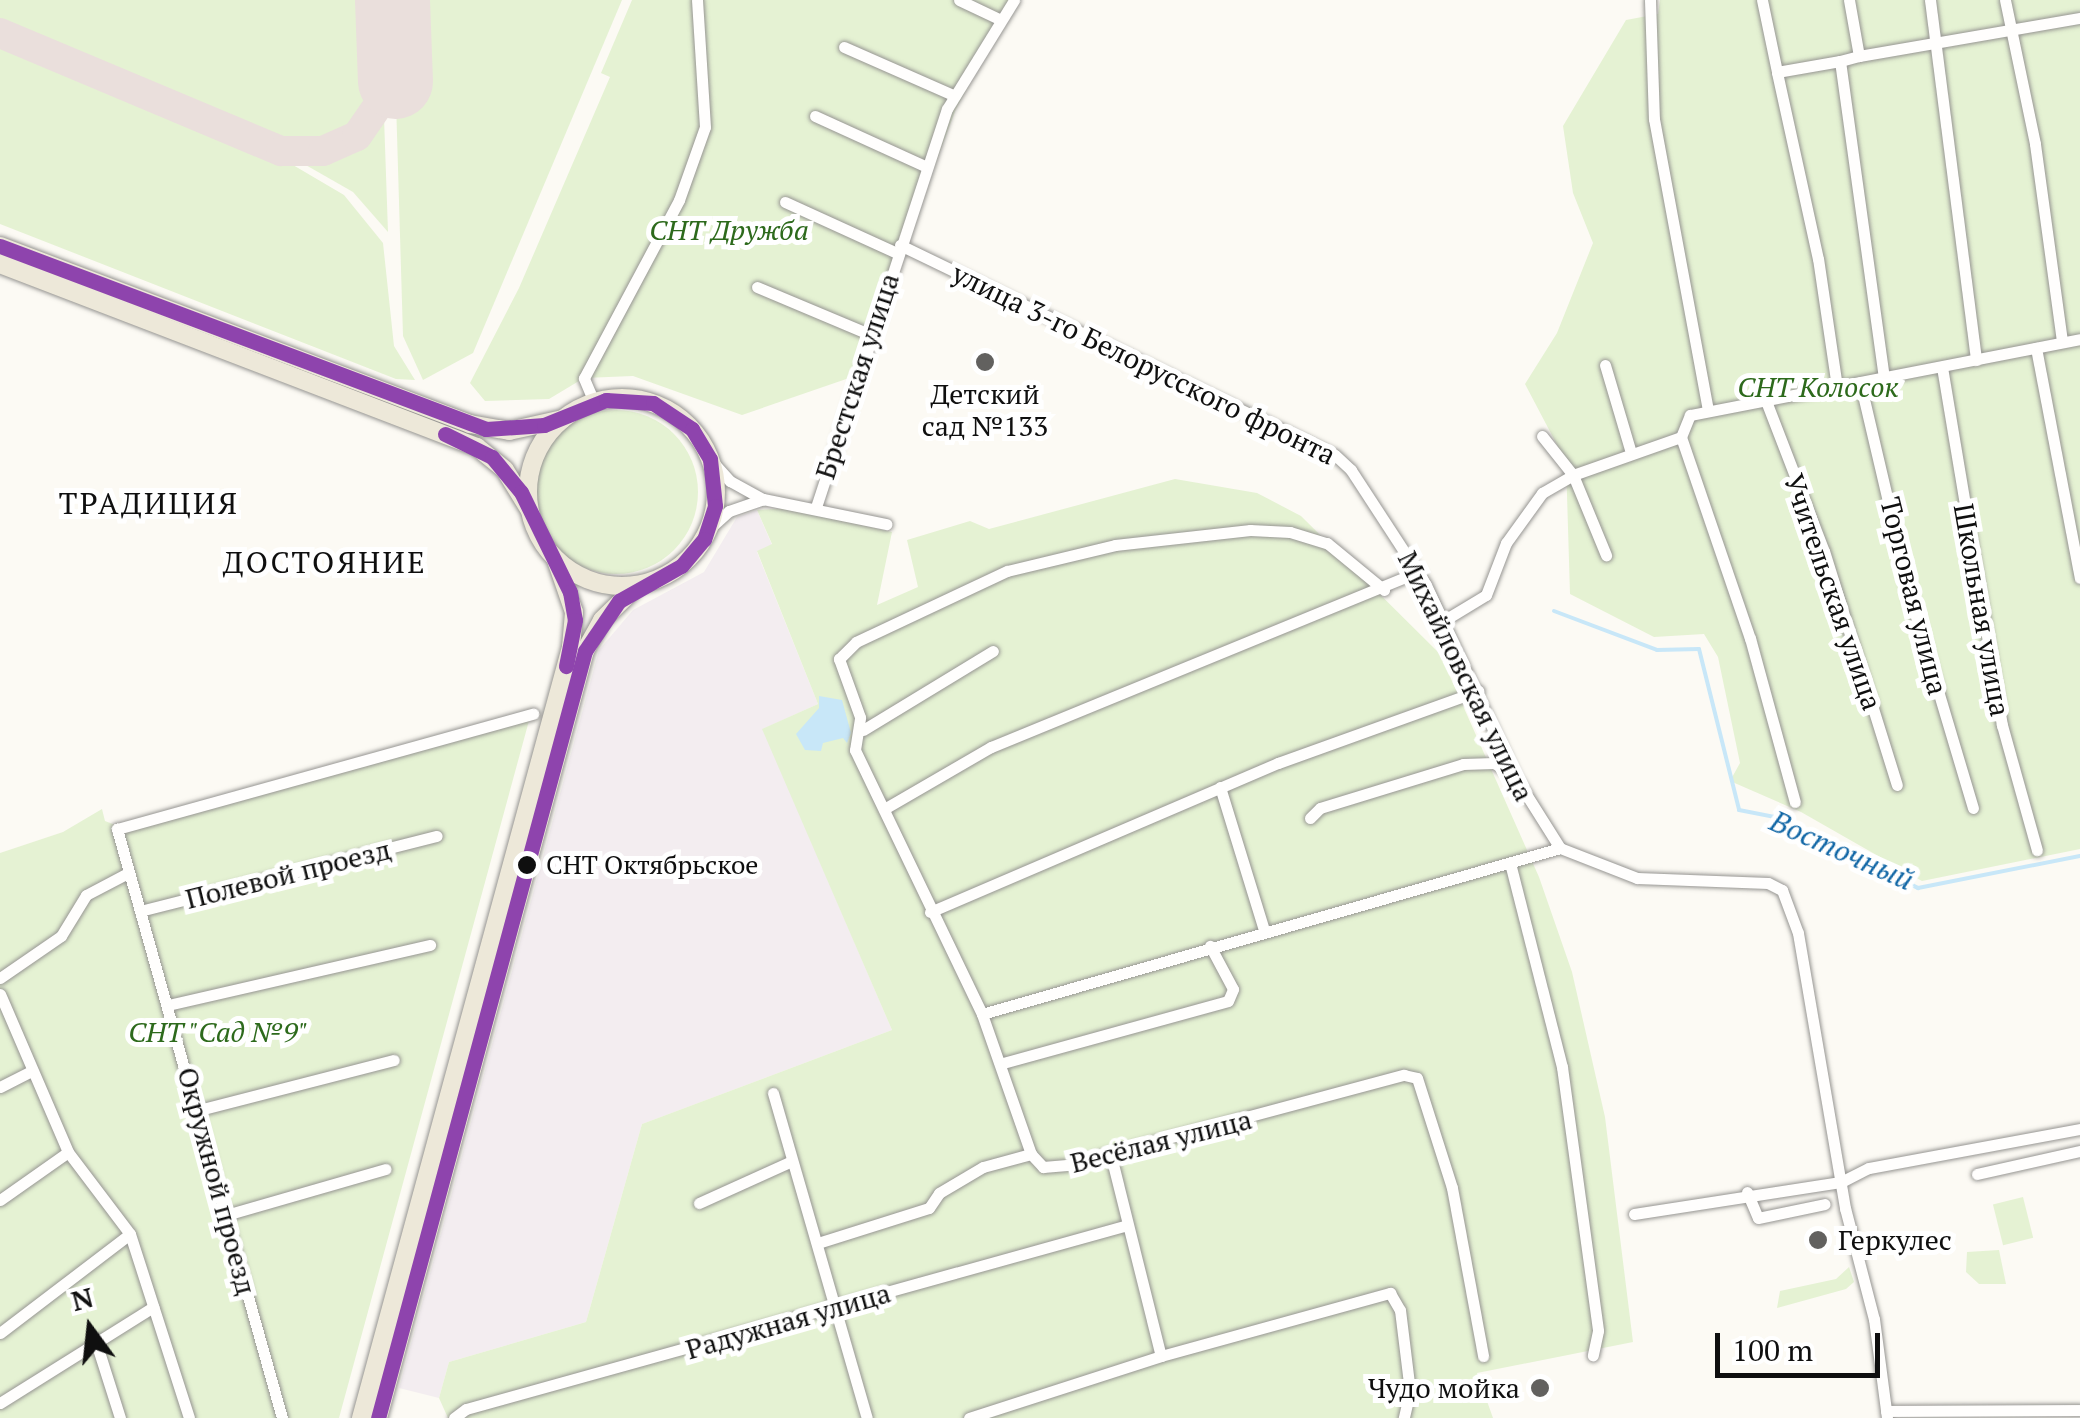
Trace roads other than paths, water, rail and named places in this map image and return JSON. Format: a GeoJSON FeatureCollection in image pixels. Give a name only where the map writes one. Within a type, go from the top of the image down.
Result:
{"type":"FeatureCollection","features":[{"type":"Feature","properties":{"kind":"main road"},"geometry":{"type":"LineString","coordinates":[[0,246],[470,424],[510,431],[563,419],[594,402],[630,398],[664,408],[692,429],[710,459],[716,494],[709,528],[681,566],[638,585],[607,614],[586,651],[378,1418]]}},
{"type":"Feature","properties":{"kind":"main road"},"geometry":{"type":"LineString","coordinates":[[0,264],[464,441],[505,470],[556,560],[572,603],[571,647],[361,1418]]}},
{"type":"Feature","properties":{"kind":"main road"},"geometry":{"type":"LineString","coordinates":[[529,508],[533,462],[563,419]]}},
{"type":"Feature","properties":{"kind":"main road"},"geometry":{"type":"LineString","coordinates":[[556,560],[597,583],[638,585]]}},
{"type":"Feature","properties":{"kind":"street"},"geometry":{"type":"LineString","coordinates":[[594,402],[584,378],[678,200],[705,127],[698,0]]}},
{"type":"Feature","properties":{"kind":"street"},"geometry":{"type":"LineString","coordinates":[[960,0],[999,19]]}},
{"type":"Feature","properties":{"kind":"street","name":"Брестская улица"},"geometry":{"type":"LineString","coordinates":[[816,507],[869,334],[927,167],[955,96],[1014,0]]}},
{"type":"Feature","properties":{"kind":"street"},"geometry":{"type":"LineString","coordinates":[[1650,0],[1654,118],[1708,409]]}},
{"type":"Feature","properties":{"kind":"street"},"geometry":{"type":"LineString","coordinates":[[1762,0],[1818,258],[1836,387]]}},
{"type":"Feature","properties":{"kind":"street"},"geometry":{"type":"LineString","coordinates":[[1849,0],[1859,56]]}},
{"type":"Feature","properties":{"kind":"street"},"geometry":{"type":"LineString","coordinates":[[1930,0],[1976,360]]}},
{"type":"Feature","properties":{"kind":"street"},"geometry":{"type":"LineString","coordinates":[[2005,0],[2035,144],[2062,342]]}},
{"type":"Feature","properties":{"kind":"street"},"geometry":{"type":"LineString","coordinates":[[1777,72],[2080,18]]}},
{"type":"Feature","properties":{"kind":"street"},"geometry":{"type":"LineString","coordinates":[[844,47],[955,96]]}},
{"type":"Feature","properties":{"kind":"street"},"geometry":{"type":"LineString","coordinates":[[1840,62],[1884,376]]}},
{"type":"Feature","properties":{"kind":"street"},"geometry":{"type":"LineString","coordinates":[[815,116],[927,167]]}},
{"type":"Feature","properties":{"kind":"street","name":"улица 3-го Белорусского фронта"},"geometry":{"type":"LineString","coordinates":[[785,202],[898,249],[1334,455],[1372,502]]}},
{"type":"Feature","properties":{"kind":"street"},"geometry":{"type":"LineString","coordinates":[[757,287],[869,334]]}},
{"type":"Feature","properties":{"kind":"street"},"geometry":{"type":"LineString","coordinates":[[1795,802],[1750,638],[1681,437],[1690,416],[1708,409],[2080,339]]}},
{"type":"Feature","properties":{"kind":"street"},"geometry":{"type":"LineString","coordinates":[[2036,348],[2080,578]]}},
{"type":"Feature","properties":{"kind":"street"},"geometry":{"type":"LineString","coordinates":[[1605,366],[1631,453]]}},
{"type":"Feature","properties":{"kind":"street","name":"Школьная улица"},"geometry":{"type":"LineString","coordinates":[[1942,367],[2002,725],[2037,850]]}},
{"type":"Feature","properties":{"kind":"street","name":"Торговая улица"},"geometry":{"type":"LineString","coordinates":[[1860,382],[1911,600],[1972,808]]}},
{"type":"Feature","properties":{"kind":"street","name":"Учительская улица"},"geometry":{"type":"LineString","coordinates":[[1766,401],[1824,551],[1897,785]]}},
{"type":"Feature","properties":{"kind":"street"},"geometry":{"type":"LineString","coordinates":[[1542,436],[1573,474],[1606,555]]}},
{"type":"Feature","properties":{"kind":"street"},"geometry":{"type":"LineString","coordinates":[[1443,621],[1486,595],[1523,514],[1573,474],[1681,437]]}},
{"type":"Feature","properties":{"kind":"street"},"geometry":{"type":"LineString","coordinates":[[710,459],[730,482],[763,499],[886,524]]}},
{"type":"Feature","properties":{"kind":"street"},"geometry":{"type":"LineString","coordinates":[[709,528],[729,511],[763,499]]}},
{"type":"Feature","properties":{"kind":"street","name":"Михайловская улица"},"geometry":{"type":"LineString","coordinates":[[1372,502],[1418,572],[1478,691],[1514,775],[1560,848]]}},
{"type":"Feature","properties":{"kind":"street"},"geometry":{"type":"LineString","coordinates":[[862,730],[840,671],[846,650],[1008,572],[1115,546],[1250,530],[1327,543],[1384,590]]}},
{"type":"Feature","properties":{"kind":"street"},"geometry":{"type":"LineString","coordinates":[[884,809],[991,747],[1384,590],[1418,572]]}},
{"type":"Feature","properties":{"kind":"street"},"geometry":{"type":"LineString","coordinates":[[993,650],[862,730],[855,750],[982,1014],[1003,1063],[1030,1154]]}},
{"type":"Feature","properties":{"kind":"street"},"geometry":{"type":"LineString","coordinates":[[930,912],[1220,787],[1478,691]]}},
{"type":"Feature","properties":{"kind":"street","name":"Окружной проезд"},"geometry":{"type":"LineString","coordinates":[[282,1418],[199,1110],[117,828],[533,714]]}},
{"type":"Feature","properties":{"kind":"street"},"geometry":{"type":"LineString","coordinates":[[1310,818],[1320,808],[1463,764],[1494,763],[1514,775]]}},
{"type":"Feature","properties":{"kind":"street"},"geometry":{"type":"LineString","coordinates":[[1220,787],[1264,930]]}},
{"type":"Feature","properties":{"kind":"street","name":"Полевой проезд"},"geometry":{"type":"LineString","coordinates":[[140,911],[436,836]]}},
{"type":"Feature","properties":{"kind":"street"},"geometry":{"type":"LineString","coordinates":[[982,1014],[1264,930],[1511,867],[1560,848],[1637,878],[1768,884],[1790,900],[1795,922],[1840,1182],[1874,1319],[1887,1414],[2080,1410]]}},
{"type":"Feature","properties":{"kind":"street"},"geometry":{"type":"LineString","coordinates":[[1511,867],[1562,1068],[1598,1331],[1593,1355]]}},
{"type":"Feature","properties":{"kind":"street"},"geometry":{"type":"LineString","coordinates":[[0,978],[61,936],[86,894],[128,873]]}},
{"type":"Feature","properties":{"kind":"street"},"geometry":{"type":"LineString","coordinates":[[168,1005],[430,945]]}},
{"type":"Feature","properties":{"kind":"street"},"geometry":{"type":"LineString","coordinates":[[1003,1063],[1228,1001],[1234,988],[1210,946]]}},
{"type":"Feature","properties":{"kind":"street"},"geometry":{"type":"LineString","coordinates":[[0,994],[68,1152],[130,1234],[189,1418]]}},
{"type":"Feature","properties":{"kind":"street"},"geometry":{"type":"LineString","coordinates":[[199,1110],[394,1060]]}},
{"type":"Feature","properties":{"kind":"street"},"geometry":{"type":"LineString","coordinates":[[0,1087],[30,1071]]}},
{"type":"Feature","properties":{"kind":"street","name":"Весёлая улица"},"geometry":{"type":"LineString","coordinates":[[821,1242],[929,1208],[938,1194],[983,1167],[1030,1154],[1043,1167],[1111,1156],[1404,1074],[1417,1078],[1427,1100],[1452,1188],[1483,1356]]}},
{"type":"Feature","properties":{"kind":"street"},"geometry":{"type":"LineString","coordinates":[[774,1094],[790,1162],[821,1242],[867,1418]]}},
{"type":"Feature","properties":{"kind":"street"},"geometry":{"type":"LineString","coordinates":[[1634,1214],[1747,1192],[1840,1182],[1869,1168],[2080,1129]]}},
{"type":"Feature","properties":{"kind":"street"},"geometry":{"type":"LineString","coordinates":[[1977,1174],[2080,1151]]}},
{"type":"Feature","properties":{"kind":"street"},"geometry":{"type":"LineString","coordinates":[[0,1200],[68,1152]]}},
{"type":"Feature","properties":{"kind":"street"},"geometry":{"type":"LineString","coordinates":[[1111,1156],[1124,1226],[1160,1356]]}},
{"type":"Feature","properties":{"kind":"street"},"geometry":{"type":"LineString","coordinates":[[698,1203],[790,1162]]}},
{"type":"Feature","properties":{"kind":"street"},"geometry":{"type":"LineString","coordinates":[[226,1215],[384,1170]]}},
{"type":"Feature","properties":{"kind":"street"},"geometry":{"type":"LineString","coordinates":[[1747,1192],[1758,1218],[1825,1204]]}},
{"type":"Feature","properties":{"kind":"street","name":"Радужная улица"},"geometry":{"type":"LineString","coordinates":[[454,1418],[466,1409],[1124,1226]]}},
{"type":"Feature","properties":{"kind":"street"},"geometry":{"type":"LineString","coordinates":[[0,1332],[130,1234]]}},
{"type":"Feature","properties":{"kind":"street"},"geometry":{"type":"LineString","coordinates":[[969,1418],[1160,1356],[1390,1293],[1400,1310],[1410,1391],[1404,1418]]}},
{"type":"Feature","properties":{"kind":"street"},"geometry":{"type":"LineString","coordinates":[[0,1403],[95,1338],[152,1307]]}},
{"type":"Feature","properties":{"kind":"street"},"geometry":{"type":"LineString","coordinates":[[95,1338],[120,1418]]}},
{"type":"Feature","properties":{"kind":"water"},"geometry":{"type":"Polygon","coordinates":[[[819,696],[842,700],[851,733],[847,743],[843,738],[823,743],[821,751],[805,750],[796,734],[819,708],[819,696]]]}},
{"type":"Feature","properties":{"kind":"waterway","name":"Восточный"},"geometry":{"type":"LineString","coordinates":[[1554,611],[1657,650],[1699,649],[1739,810],[1780,818],[1918,888],[2080,856]]}},
{"type":"Feature","properties":{"kind":"place","name":"Детский сад №133"},"geometry":{"type":"Point","coordinates":[985,362]}},
{"type":"Feature","properties":{"kind":"place","name":"СНТ Октябрьское"},"geometry":{"type":"Point","coordinates":[527,865]}},
{"type":"Feature","properties":{"kind":"place","name":"Геркулес"},"geometry":{"type":"Point","coordinates":[1818,1240]}},
{"type":"Feature","properties":{"kind":"place","name":"Чудо мойка"},"geometry":{"type":"Point","coordinates":[1540,1388]}},
{"type":"Feature","properties":{"kind":"district","name":"ТРАДИЦИЯ"},"geometry":{"type":"Point","coordinates":[149,503]}},
{"type":"Feature","properties":{"kind":"district","name":"ДОСТОЯНИЕ"},"geometry":{"type":"Point","coordinates":[325,562]}},
{"type":"Feature","properties":{"kind":"park label","name":"СНТ Дружба"},"geometry":{"type":"Point","coordinates":[729,230]}},
{"type":"Feature","properties":{"kind":"park label","name":"СНТ Колосок"},"geometry":{"type":"Point","coordinates":[1818,387]}},
{"type":"Feature","properties":{"kind":"park label","name":"СНТ \"Сад №9\""},"geometry":{"type":"Point","coordinates":[218,1032]}}]}
